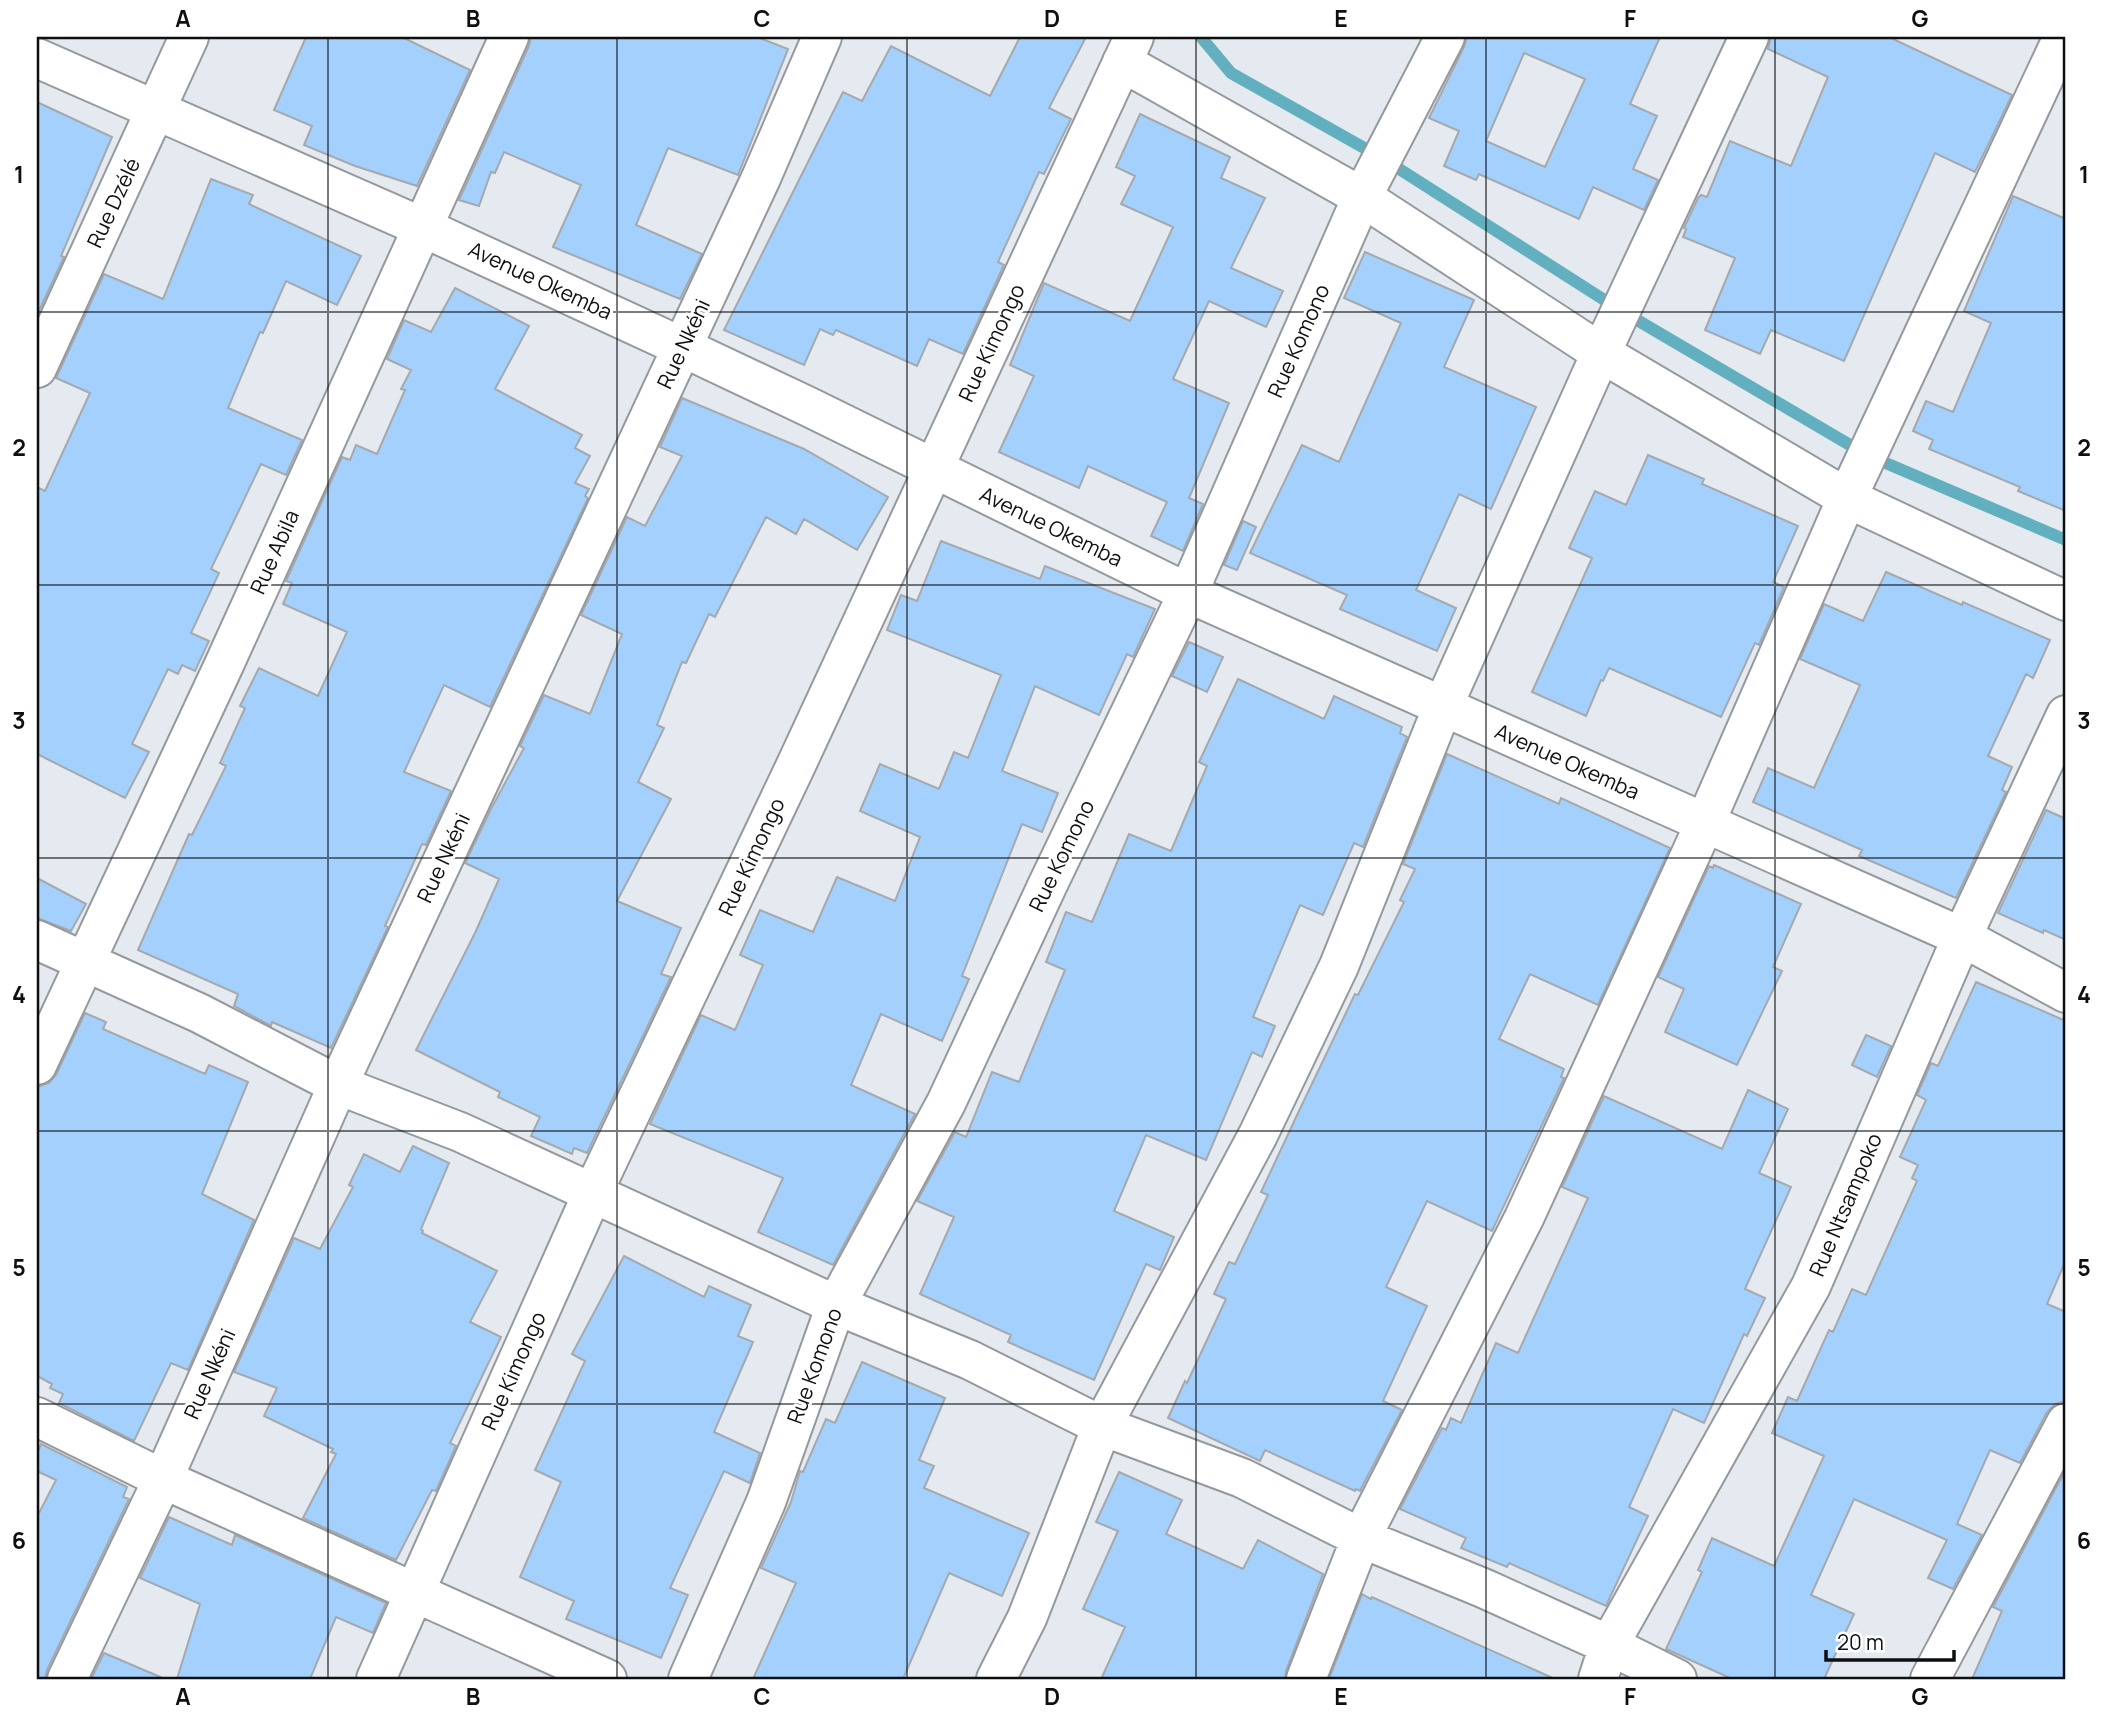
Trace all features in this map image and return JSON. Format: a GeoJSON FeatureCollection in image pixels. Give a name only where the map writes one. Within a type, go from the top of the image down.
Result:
{"type":"FeatureCollection","features":[{"type":"Feature","properties":{"kind":"street","name":"Rue Dzélé"},"geometry":{"type":"LineString","coordinates":[[37,368],[189,37]]}},
{"type":"Feature","properties":{"kind":"street","name":"Rue Abila"},"geometry":{"type":"LineString","coordinates":[[37,1065],[223,667],[509,37]]}},
{"type":"Feature","properties":{"kind":"street","name":"Rue Nkéni"},"geometry":{"type":"LineString","coordinates":[[67,1679],[163,1479],[338,1085],[761,178],[822,37]]}},
{"type":"Feature","properties":{"kind":"street","name":"Rue Komono"},"geometry":{"type":"LineString","coordinates":[[688,1679],[766,1502],[836,1305],[946,1103],[1188,593],[1362,197],[1445,37]]}},
{"type":"Feature","properties":{"kind":"street"},"geometry":{"type":"LineString","coordinates":[[996,1679],[1027,1618],[1102,1426],[1258,1135],[1339,966],[1443,706],[1601,353],[1749,37]]}},
{"type":"Feature","properties":{"kind":"street"},"geometry":{"type":"LineString","coordinates":[[1307,1679],[1361,1538],[1524,1218],[1705,823],[1847,498],[2063,37]]}},
{"type":"Feature","properties":{"kind":"street"},"geometry":{"type":"LineString","coordinates":[[1128,49],[1601,353],[1847,498],[2066,601]]}},
{"type":"Feature","properties":{"kind":"street","name":"Rue Kimongo"},"geometry":{"type":"LineString","coordinates":[[376,1679],[593,1192],[1128,49]]}},
{"type":"Feature","properties":{"kind":"street","name":"Avenue Okemba"},"geometry":{"type":"LineString","coordinates":[[37,58],[422,227],[807,406],[1188,593],[1962,937],[2066,993]]}},
{"type":"Feature","properties":{"kind":"street","name":"Rue Ntsampoko"},"geometry":{"type":"LineString","coordinates":[[1603,1662],[1811,1286],[1962,937],[2066,715]]}},
{"type":"Feature","properties":{"kind":"street"},"geometry":{"type":"LineString","coordinates":[[37,940],[200,1013],[338,1085],[460,1132],[836,1305],[970,1360],[1102,1426],[1242,1478],[1361,1538],[1483,1588],[1603,1662],[1677,1679]]}},
{"type":"Feature","properties":{"kind":"street"},"geometry":{"type":"LineString","coordinates":[[37,1417],[163,1479],[607,1679]]}},
{"type":"Feature","properties":{"kind":"street"},"geometry":{"type":"LineString","coordinates":[[1930,1679],[2066,1423]]}},
{"type":"Feature","properties":{"kind":"building"},"geometry":{"type":"Polygon","coordinates":[[[306,37],[402,37],[470,70],[417,186],[355,166],[304,145],[312,126],[274,110],[306,37]]]}},
{"type":"Feature","properties":{"kind":"building"},"geometry":{"type":"Polygon","coordinates":[[[531,37],[757,37],[788,49],[738,175],[668,148],[636,225],[702,254],[680,299],[553,247],[581,185],[504,152],[495,173],[491,172],[479,206],[459,200],[531,37]]]}},
{"type":"Feature","properties":{"kind":"building"},"geometry":{"type":"Polygon","coordinates":[[[1020,37],[1086,37],[1049,108],[1071,119],[1044,174],[1039,172],[998,262],[1004,265],[963,354],[929,339],[917,366],[836,330],[833,335],[820,329],[804,365],[724,330],[843,92],[862,101],[891,46],[990,96],[1020,37]]]}},
{"type":"Feature","properties":{"kind":"building"},"geometry":{"type":"Polygon","coordinates":[[[1467,37],[1660,37],[1630,104],[1657,116],[1633,169],[1658,180],[1644,210],[1593,187],[1579,219],[1479,174],[1476,180],[1444,166],[1459,131],[1429,118],[1467,37]],[[1524,53],[1486,141],[1545,167],[1585,79],[1524,53]]]}},
{"type":"Feature","properties":{"kind":"building"},"geometry":{"type":"Polygon","coordinates":[[[1771,37],[1889,37],[2012,95],[1975,172],[1935,153],[1844,361],[1771,330],[1760,354],[1705,330],[1735,258],[1683,237],[1684,228],[1698,198],[1701,195],[1707,197],[1730,141],[1791,166],[1828,77],[1768,49],[1771,37]]]}},
{"type":"Feature","properties":{"kind":"building"},"geometry":{"type":"Polygon","coordinates":[[[37,102],[112,137],[61,256],[64,257],[38,313],[37,102]]]}},
{"type":"Feature","properties":{"kind":"building"},"geometry":{"type":"Polygon","coordinates":[[[1140,114],[1230,157],[1221,178],[1265,198],[1231,268],[1283,291],[1266,327],[1209,301],[1173,379],[1229,403],[1189,498],[1203,504],[1183,551],[1151,536],[1167,502],[1088,466],[1079,488],[999,452],[1034,376],[1010,365],[1044,283],[1130,321],[1173,227],[1121,204],[1135,176],[1116,167],[1140,114]]]}},
{"type":"Feature","properties":{"kind":"building"},"geometry":{"type":"Polygon","coordinates":[[[211,179],[253,195],[249,204],[361,256],[337,305],[286,281],[263,333],[260,332],[228,408],[302,440],[286,475],[261,464],[211,569],[219,573],[191,633],[209,641],[195,671],[182,665],[178,674],[168,669],[132,744],[149,752],[125,798],[37,754],[37,487],[45,491],[90,393],[56,378],[104,274],[163,299],[211,179]]]}},
{"type":"Feature","properties":{"kind":"building"},"geometry":{"type":"Polygon","coordinates":[[[2013,196],[2066,219],[2066,511],[2018,491],[2020,487],[1929,449],[1933,440],[1913,431],[1926,401],[1953,412],[1991,323],[1964,311],[2013,196]]]}},
{"type":"Feature","properties":{"kind":"building"},"geometry":{"type":"Polygon","coordinates":[[[1365,252],[1474,300],[1444,367],[1536,407],[1491,509],[1459,494],[1416,590],[1456,608],[1437,651],[1340,609],[1347,595],[1250,553],[1302,445],[1339,462],[1401,323],[1344,298],[1365,252]]]}},
{"type":"Feature","properties":{"kind":"building"},"geometry":{"type":"Polygon","coordinates":[[[455,288],[529,326],[495,389],[582,435],[575,448],[590,456],[575,483],[589,489],[585,496],[588,498],[490,707],[444,685],[404,772],[451,791],[426,845],[422,844],[385,926],[388,927],[331,1048],[272,1022],[271,1026],[234,1006],[238,994],[138,950],[189,834],[192,835],[226,766],[220,763],[245,708],[240,706],[259,668],[318,696],[347,632],[283,604],[292,583],[286,581],[342,457],[350,460],[356,445],[377,454],[405,390],[401,389],[411,370],[387,359],[404,320],[431,332],[455,288]]]}},
{"type":"Feature","properties":{"kind":"building"},"geometry":{"type":"Polygon","coordinates":[[[682,398],[804,449],[888,497],[857,550],[804,519],[796,534],[766,517],[715,617],[709,614],[686,663],[682,662],[657,725],[664,728],[638,782],[671,799],[617,901],[681,928],[661,974],[671,977],[587,1153],[574,1148],[572,1154],[531,1136],[540,1117],[498,1097],[500,1092],[416,1050],[499,879],[465,863],[524,748],[520,746],[544,695],[590,714],[622,634],[581,615],[627,517],[645,526],[682,456],[660,447],[682,398]]]}},
{"type":"Feature","properties":{"kind":"building"},"geometry":{"type":"Polygon","coordinates":[[[1648,455],[1704,479],[1702,484],[1798,526],[1773,582],[1784,587],[1759,645],[1755,643],[1721,717],[1609,668],[1586,716],[1532,692],[1592,558],[1569,548],[1595,491],[1626,505],[1648,455]]]}},
{"type":"Feature","properties":{"kind":"building"},"geometry":{"type":"Polygon","coordinates":[[[1243,521],[1256,527],[1237,570],[1224,565],[1243,521]]]}},
{"type":"Feature","properties":{"kind":"building"},"geometry":{"type":"Polygon","coordinates":[[[941,541],[1040,579],[1045,566],[1155,609],[1133,657],[1127,654],[1099,715],[1035,686],[1002,771],[1058,793],[1042,832],[1022,824],[962,976],[969,979],[942,1041],[881,1014],[851,1085],[915,1114],[833,1265],[758,1232],[783,1178],[650,1124],[701,1015],[735,1030],[763,965],[740,955],[760,910],[813,932],[837,877],[895,901],[920,837],[860,811],[880,764],[939,789],[954,752],[968,758],[1001,675],[887,630],[901,595],[917,601],[941,541]]]}},
{"type":"Feature","properties":{"kind":"building"},"geometry":{"type":"Polygon","coordinates":[[[1886,572],[2050,640],[2033,678],[2026,674],[1988,756],[2012,767],[2002,790],[2006,792],[1956,898],[1859,856],[1862,850],[1753,802],[1768,768],[1814,788],[1860,685],[1800,659],[1824,604],[1863,621],[1886,572]]]}},
{"type":"Feature","properties":{"kind":"building"},"geometry":{"type":"Polygon","coordinates":[[[1189,642],[1223,657],[1207,692],[1172,676],[1189,642]]]}},
{"type":"Feature","properties":{"kind":"building"},"geometry":{"type":"Polygon","coordinates":[[[1238,679],[1324,719],[1334,696],[1402,727],[1400,733],[1407,737],[1363,847],[1354,843],[1323,915],[1300,905],[1253,1017],[1275,1026],[1262,1057],[1252,1052],[1206,1160],[1146,1135],[1114,1211],[1174,1237],[1160,1270],[1146,1264],[1094,1380],[1008,1342],[1011,1335],[920,1294],[954,1217],[917,1201],[955,1132],[966,1137],[992,1072],[1019,1082],[1065,970],[1046,962],[1066,912],[1092,922],[1129,834],[1171,851],[1207,766],[1199,762],[1238,679]]]}},
{"type":"Feature","properties":{"kind":"building"},"geometry":{"type":"Polygon","coordinates":[[[1447,754],[1559,804],[1561,798],[1670,848],[1598,1005],[1530,974],[1499,1039],[1564,1069],[1561,1077],[1564,1078],[1492,1231],[1427,1201],[1386,1287],[1427,1306],[1383,1401],[1402,1410],[1360,1491],[1355,1491],[1265,1450],[1260,1461],[1168,1418],[1226,1299],[1214,1294],[1229,1262],[1235,1264],[1268,1195],[1261,1192],[1355,994],[1358,995],[1404,902],[1400,900],[1415,869],[1403,864],[1447,754]]]}},
{"type":"Feature","properties":{"kind":"building"},"geometry":{"type":"Polygon","coordinates":[[[2046,810],[2066,819],[2066,940],[1998,913],[2046,810]]]}},
{"type":"Feature","properties":{"kind":"building"},"geometry":{"type":"Polygon","coordinates":[[[1714,865],[1801,904],[1773,967],[1782,971],[1737,1065],[1665,1032],[1684,989],[1658,977],[1709,866],[1713,868],[1714,865]]]}},
{"type":"Feature","properties":{"kind":"building"},"geometry":{"type":"Polygon","coordinates":[[[37,878],[86,904],[71,931],[37,918],[37,878]]]}},
{"type":"Feature","properties":{"kind":"building"},"geometry":{"type":"Polygon","coordinates":[[[1976,982],[2066,1021],[2066,1260],[2047,1304],[2066,1312],[2066,1401],[2055,1404],[2047,1412],[2020,1463],[1990,1450],[1957,1524],[1982,1535],[1953,1589],[1928,1578],[1947,1540],[1854,1499],[1811,1595],[1854,1614],[1824,1679],[1732,1679],[1666,1649],[1702,1572],[1698,1570],[1712,1538],[1774,1566],[1824,1456],[1772,1433],[1788,1397],[1797,1401],[1829,1330],[1833,1332],[1852,1289],[1866,1295],[1917,1181],[1912,1178],[1918,1165],[1900,1157],[1926,1100],[1917,1095],[1931,1063],[1938,1066],[1976,982]]]}},
{"type":"Feature","properties":{"kind":"building"},"geometry":{"type":"Polygon","coordinates":[[[85,1013],[106,1022],[103,1029],[205,1074],[209,1065],[248,1082],[202,1194],[254,1220],[188,1370],[171,1363],[134,1441],[59,1403],[63,1394],[50,1388],[52,1384],[37,1376],[37,1087],[49,1083],[56,1075],[85,1013]]]}},
{"type":"Feature","properties":{"kind":"building"},"geometry":{"type":"Polygon","coordinates":[[[1866,1035],[1891,1046],[1877,1077],[1852,1065],[1866,1035]]]}},
{"type":"Feature","properties":{"kind":"building"},"geometry":{"type":"Polygon","coordinates":[[[1748,1090],[1788,1109],[1759,1173],[1791,1187],[1745,1289],[1765,1298],[1747,1336],[1744,1334],[1704,1423],[1673,1409],[1629,1507],[1648,1516],[1606,1606],[1509,1563],[1507,1567],[1461,1548],[1466,1538],[1400,1509],[1442,1428],[1446,1430],[1451,1418],[1461,1423],[1496,1343],[1518,1353],[1588,1198],[1562,1187],[1604,1096],[1722,1149],[1748,1090]]]}},
{"type":"Feature","properties":{"kind":"building"},"geometry":{"type":"Polygon","coordinates":[[[413,1146],[449,1163],[421,1229],[422,1233],[497,1271],[470,1322],[501,1337],[450,1443],[456,1446],[436,1491],[432,1490],[396,1560],[303,1518],[336,1454],[331,1452],[333,1449],[264,1416],[277,1388],[234,1372],[294,1238],[320,1249],[353,1187],[349,1185],[364,1154],[400,1172],[413,1146]]]}},
{"type":"Feature","properties":{"kind":"building"},"geometry":{"type":"Polygon","coordinates":[[[624,1256],[704,1297],[709,1286],[751,1305],[738,1336],[753,1342],[714,1432],[760,1453],[750,1483],[724,1471],[670,1588],[688,1595],[661,1658],[566,1619],[574,1601],[520,1577],[561,1482],[535,1470],[585,1361],[572,1354],[624,1256]]]}},
{"type":"Feature","properties":{"kind":"building"},"geometry":{"type":"Polygon","coordinates":[[[862,1362],[945,1398],[919,1460],[934,1466],[924,1488],[1029,1533],[1002,1596],[949,1573],[903,1679],[753,1679],[796,1583],[761,1568],[791,1502],[800,1471],[803,1472],[826,1419],[835,1423],[862,1362]]]}},
{"type":"Feature","properties":{"kind":"building"},"geometry":{"type":"Polygon","coordinates":[[[41,1444],[127,1487],[123,1497],[129,1499],[45,1679],[37,1679],[37,1517],[56,1480],[37,1471],[37,1454],[41,1444]]]}},
{"type":"Feature","properties":{"kind":"building"},"geometry":{"type":"Polygon","coordinates":[[[2066,1469],[2066,1679],[1972,1679],[2002,1611],[1993,1607],[2066,1469]]]}},
{"type":"Feature","properties":{"kind":"building"},"geometry":{"type":"Polygon","coordinates":[[[1119,1472],[1182,1500],[1166,1534],[1243,1569],[1258,1540],[1323,1574],[1285,1679],[1101,1679],[1125,1627],[1083,1609],[1118,1531],[1096,1522],[1119,1472]]]}},
{"type":"Feature","properties":{"kind":"building"},"geometry":{"type":"Polygon","coordinates":[[[169,1517],[232,1545],[235,1535],[386,1603],[373,1633],[336,1617],[310,1679],[177,1679],[200,1604],[140,1578],[169,1517]]]}},
{"type":"Feature","properties":{"kind":"building"},"geometry":{"type":"Polygon","coordinates":[[[1362,1594],[1371,1599],[1372,1597],[1555,1679],[1329,1679],[1362,1594]]]}},
{"type":"Feature","properties":{"kind":"building"},"geometry":{"type":"Polygon","coordinates":[[[104,1653],[165,1679],[91,1679],[104,1653]]]}},
{"type":"Feature","properties":{"kind":"waterway"},"geometry":{"type":"LineString","coordinates":[[1201,37],[1231,73],[1382,158],[1620,310],[1867,455],[2066,540]]}}]}
